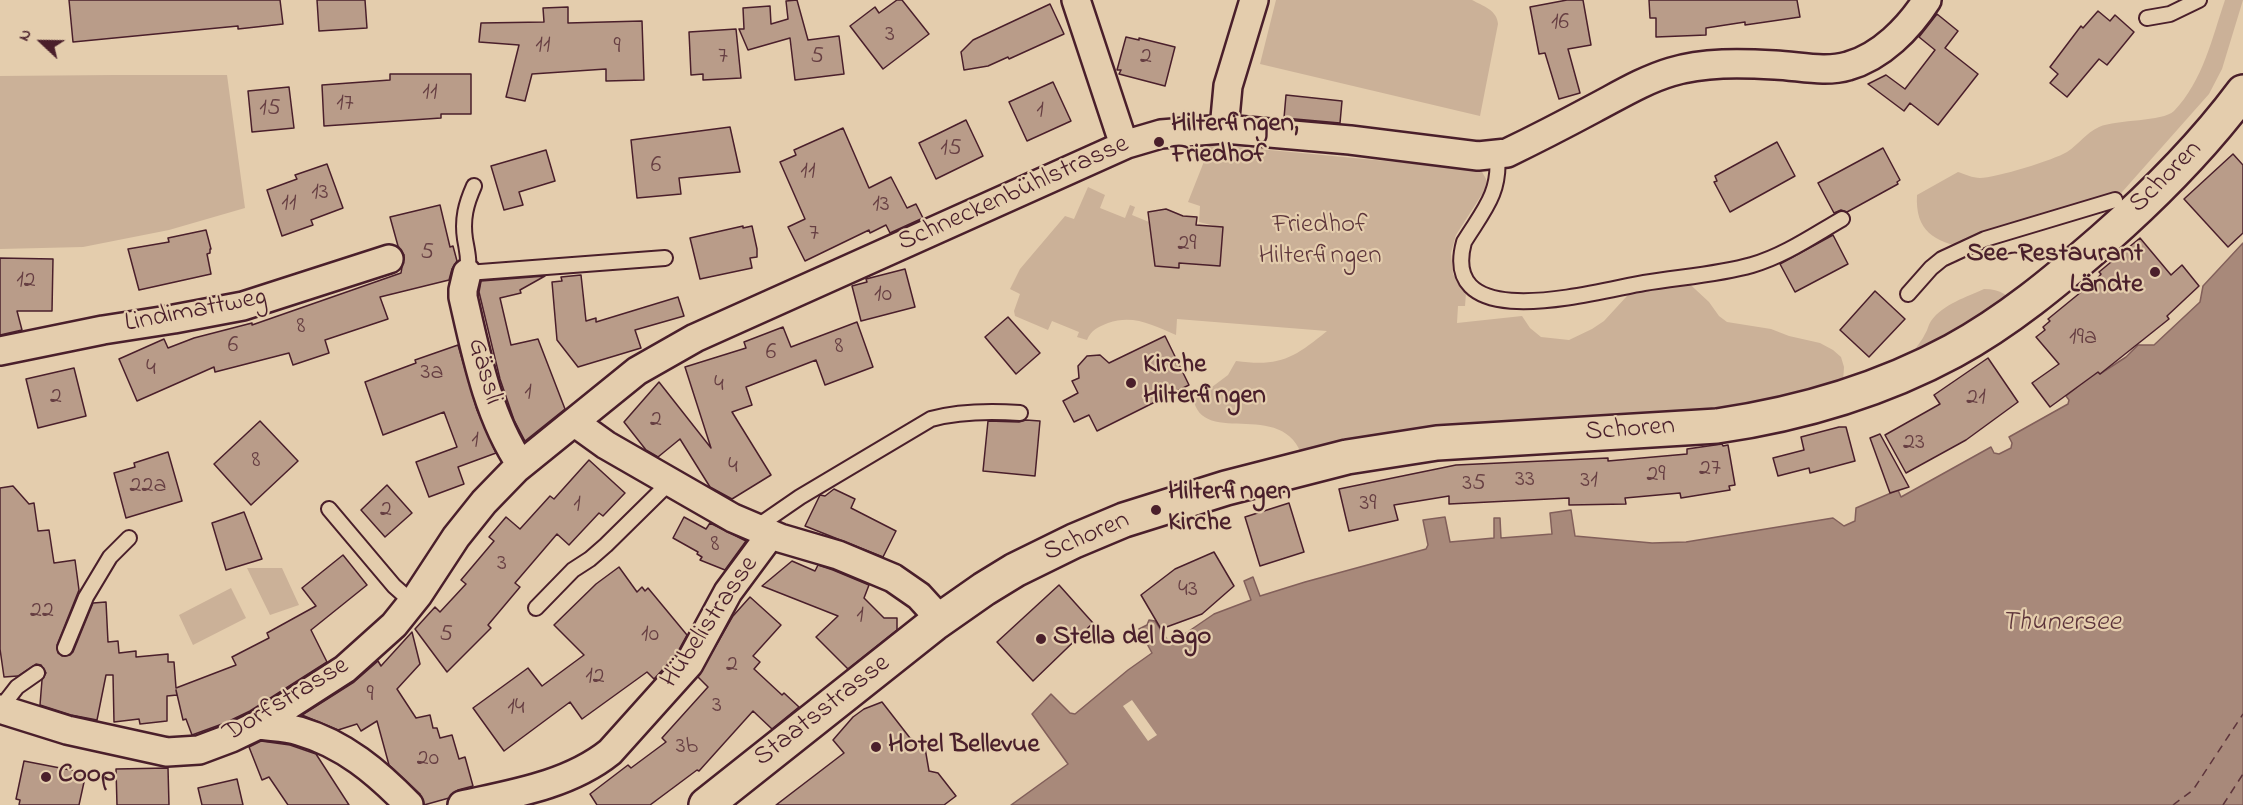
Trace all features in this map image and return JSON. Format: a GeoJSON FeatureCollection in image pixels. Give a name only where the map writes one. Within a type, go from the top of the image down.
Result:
{"type":"FeatureCollection","features":[{"type":"Feature","properties":{"kind":"main road","name":"Schoren"},"geometry":{"type":"LineString","coordinates":[[940,619],[1015,570],[1074,541],[1156,510],[1305,466],[1437,443],[1717,426],[1794,412],[1862,391],[1954,351],[2033,298],[2081,259],[2147,199],[2210,134],[2243,92]]}},
{"type":"Feature","properties":{"kind":"main road","name":"Staatsstrasse"},"geometry":{"type":"LineString","coordinates":[[706,805],[940,619]]}},
{"type":"Feature","properties":{"kind":"street"},"geometry":{"type":"LineString","coordinates":[[1076,0],[1124,145]]}},
{"type":"Feature","properties":{"kind":"street"},"geometry":{"type":"LineString","coordinates":[[1224,129],[1228,86],[1254,0]]}},
{"type":"Feature","properties":{"kind":"street","name":"Schneckenbühlstrasse"},"geometry":{"type":"LineString","coordinates":[[574,422],[637,371],[695,339],[1124,145],[1161,134],[1224,129],[1350,140],[1478,156],[1497,155],[1507,153],[1630,89],[1683,69],[1726,64],[1818,69],[1847,67],[1867,59],[1897,37],[1927,0]]}},
{"type":"Feature","properties":{"kind":"street","name":"Lindimattweg"},"geometry":{"type":"LineString","coordinates":[[0,351],[103,330],[243,306],[388,259]]}},
{"type":"Feature","properties":{"kind":"street","name":"Gässli"},"geometry":{"type":"LineString","coordinates":[[467,273],[463,290],[476,353],[497,418],[511,450],[521,465]]}},
{"type":"Feature","properties":{"kind":"street","name":"Hübelistrasse"},"geometry":{"type":"LineString","coordinates":[[574,422],[606,445],[733,518],[763,531],[838,555],[880,572],[919,596],[940,619]]}},
{"type":"Feature","properties":{"kind":"street","name":"Dorfstrasse"},"geometry":{"type":"LineString","coordinates":[[0,709],[67,730],[167,752],[199,750],[258,725],[345,669],[394,625],[456,537],[484,502],[521,465],[574,422]]}},
{"type":"Feature","properties":{"kind":"street","name":"Hübelistrasse"},"geometry":{"type":"LineString","coordinates":[[462,805],[567,777],[597,763],[610,752],[689,664],[763,531]]}},
{"type":"Feature","properties":{"kind":"street"},"geometry":{"type":"LineString","coordinates":[[258,725],[297,731],[341,748],[385,780],[409,805]]}},
{"type":"Feature","properties":{"kind":"lane"},"geometry":{"type":"LineString","coordinates":[[2147,18],[2170,14],[2199,0]]}},
{"type":"Feature","properties":{"kind":"lane"},"geometry":{"type":"LineString","coordinates":[[1497,155],[1499,171],[1497,187],[1461,251],[1462,267],[1470,285],[1484,296],[1496,299],[1549,301],[1753,265],[1842,219]]}},
{"type":"Feature","properties":{"kind":"lane","name":"Gässli"},"geometry":{"type":"LineString","coordinates":[[467,273],[469,259],[465,236],[465,206],[474,186]]}},
{"type":"Feature","properties":{"kind":"lane"},"geometry":{"type":"LineString","coordinates":[[1908,294],[1942,259],[1984,239],[2115,200]]}},
{"type":"Feature","properties":{"kind":"lane"},"geometry":{"type":"LineString","coordinates":[[467,273],[665,258]]}},
{"type":"Feature","properties":{"kind":"lane"},"geometry":{"type":"LineString","coordinates":[[763,531],[800,497],[931,418],[951,413],[1020,413]]}},
{"type":"Feature","properties":{"kind":"lane"},"geometry":{"type":"LineString","coordinates":[[536,608],[573,570],[606,545],[671,481]]}},
{"type":"Feature","properties":{"kind":"lane"},"geometry":{"type":"LineString","coordinates":[[329,509],[394,586],[412,602]]}},
{"type":"Feature","properties":{"kind":"lane"},"geometry":{"type":"LineString","coordinates":[[65,648],[86,597],[110,557],[129,538]]}},
{"type":"Feature","properties":{"kind":"lane","name":"Dorfstrasse"},"geometry":{"type":"LineString","coordinates":[[0,709],[17,687],[37,673]]}},
{"type":"Feature","properties":{"kind":"green space"},"geometry":{"type":"Polygon","coordinates":[[[1276,0],[1472,0],[1485,7],[1495,15],[1498,24],[1480,116],[1260,64],[1276,0]]]}},
{"type":"Feature","properties":{"kind":"green space"},"geometry":{"type":"Polygon","coordinates":[[[2225,0],[2243,0],[2222,69],[2209,94],[2115,200],[1967,248],[1936,238],[1923,226],[1919,218],[1917,195],[1958,172],[1980,178],[2011,172],[2067,152],[2090,132],[2107,124],[2150,119],[2168,115],[2174,111],[2199,73],[2225,0]]]}},
{"type":"Feature","properties":{"kind":"green space"},"geometry":{"type":"Polygon","coordinates":[[[227,75],[245,208],[169,230],[83,247],[0,249],[0,76],[227,75]]]}},
{"type":"Feature","properties":{"kind":"green space","name":"Friedhof Hilterfingen"},"geometry":{"type":"Polygon","coordinates":[[[1206,144],[1481,170],[1486,179],[1486,188],[1456,235],[1451,253],[1453,274],[1466,293],[1465,306],[1458,306],[1457,323],[1522,316],[1530,328],[1541,337],[1569,340],[1604,321],[1638,284],[1681,276],[1727,322],[1771,329],[1820,343],[1833,350],[1841,357],[1844,367],[1842,398],[1305,466],[1296,444],[1282,431],[1265,426],[1212,420],[1199,413],[1193,397],[1204,393],[1228,375],[1236,361],[1264,363],[1286,358],[1305,348],[1327,331],[1177,319],[1176,335],[1143,322],[1126,320],[1108,323],[1098,328],[1087,340],[1077,337],[1079,332],[1052,321],[1048,330],[1015,316],[1014,311],[1020,294],[1010,289],[1020,269],[1065,216],[1074,219],[1088,187],[1105,195],[1100,208],[1125,218],[1130,205],[1135,207],[1132,215],[1149,222],[1156,266],[1179,268],[1179,263],[1220,266],[1223,228],[1199,222],[1200,206],[1188,202],[1205,159],[1206,144]]]}},
{"type":"Feature","properties":{"kind":"green space"},"geometry":{"type":"Polygon","coordinates":[[[1984,289],[2004,294],[2019,308],[1913,354],[1936,315],[1956,302],[1984,289]]]}},
{"type":"Feature","properties":{"kind":"green space"},"geometry":{"type":"Polygon","coordinates":[[[247,568],[282,568],[299,605],[270,615],[247,568]]]}},
{"type":"Feature","properties":{"kind":"green space"},"geometry":{"type":"Polygon","coordinates":[[[231,588],[246,618],[193,645],[179,615],[231,588]]]}},
{"type":"Feature","properties":{"kind":"water","name":"Thunersee"},"geometry":{"type":"Polygon","coordinates":[[[2243,243],[2243,805],[1011,805],[1068,764],[1032,714],[1051,694],[1070,713],[1075,714],[1152,653],[1139,629],[1147,625],[1149,620],[1155,621],[1170,644],[1214,614],[1251,600],[1244,581],[1253,577],[1260,596],[1426,549],[1428,545],[1423,520],[1445,517],[1450,542],[1494,538],[1494,518],[1500,518],[1501,538],[1552,534],[1550,513],[1571,510],[1575,536],[1652,543],[1686,542],[1833,518],[1844,526],[1855,521],[1856,508],[1898,490],[1901,497],[1991,447],[1994,453],[1999,454],[2011,448],[2012,443],[2009,437],[2068,404],[2069,400],[2066,396],[2076,388],[2088,360],[2100,374],[2126,357],[2138,345],[2154,345],[2200,302],[2203,286],[2243,243]]]}},
{"type":"Feature","properties":{"kind":"pier"},"geometry":{"type":"Polygon","coordinates":[[[1132,700],[1157,735],[1148,741],[1123,706],[1132,700]]]}},
{"type":"Feature","properties":{"kind":"building"},"geometry":{"type":"Polygon","coordinates":[[[69,0],[280,0],[283,24],[238,29],[238,26],[73,42],[69,0]]]}},
{"type":"Feature","properties":{"kind":"building"},"geometry":{"type":"Polygon","coordinates":[[[317,0],[365,0],[367,28],[319,31],[317,0]]]}},
{"type":"Feature","properties":{"kind":"building"},"geometry":{"type":"Polygon","coordinates":[[[797,0],[808,40],[839,36],[844,74],[795,80],[790,38],[748,50],[739,29],[744,29],[743,8],[770,6],[771,24],[788,19],[786,1],[797,0]]]}},
{"type":"Feature","properties":{"kind":"building"},"geometry":{"type":"Polygon","coordinates":[[[897,0],[902,0],[929,34],[883,69],[850,26],[875,7],[879,13],[897,0]]]}},
{"type":"Feature","properties":{"kind":"building"},"geometry":{"type":"Polygon","coordinates":[[[1567,0],[1583,0],[1591,45],[1568,49],[1580,93],[1559,99],[1545,53],[1539,54],[1530,7],[1567,0]]]}},
{"type":"Feature","properties":{"kind":"building"},"geometry":{"type":"Polygon","coordinates":[[[1649,0],[1797,0],[1800,17],[1706,28],[1706,35],[1656,37],[1656,18],[1650,18],[1649,0]]]}},
{"type":"Feature","properties":{"kind":"building"},"geometry":{"type":"Polygon","coordinates":[[[1050,4],[1064,34],[1009,59],[1008,57],[988,66],[964,70],[961,52],[973,40],[1050,4]]]}},
{"type":"Feature","properties":{"kind":"building"},"geometry":{"type":"Polygon","coordinates":[[[568,7],[568,23],[642,21],[644,80],[606,81],[606,69],[532,74],[525,101],[506,97],[519,45],[479,42],[481,23],[544,22],[543,8],[568,7]]]}},
{"type":"Feature","properties":{"kind":"building"},"geometry":{"type":"Polygon","coordinates":[[[2098,11],[2110,21],[2115,15],[2134,32],[2107,65],[2099,59],[2067,97],[2050,83],[2058,74],[2050,67],[2081,26],[2083,28],[2098,11]]]}},
{"type":"Feature","properties":{"kind":"building"},"geometry":{"type":"Polygon","coordinates":[[[1937,14],[1958,31],[1945,48],[1978,74],[1938,125],[1910,103],[1904,111],[1868,84],[1886,75],[1905,89],[1935,50],[1919,37],[1937,14]]]}},
{"type":"Feature","properties":{"kind":"building"},"geometry":{"type":"Polygon","coordinates":[[[736,29],[741,78],[703,80],[703,74],[691,75],[689,32],[736,29]]]}},
{"type":"Feature","properties":{"kind":"building"},"geometry":{"type":"Polygon","coordinates":[[[1126,37],[1175,47],[1165,86],[1119,74],[1121,70],[1117,70],[1126,37]]]}},
{"type":"Feature","properties":{"kind":"building"},"geometry":{"type":"Polygon","coordinates":[[[390,74],[471,74],[471,114],[441,114],[441,118],[324,126],[322,85],[390,80],[390,74]]]}},
{"type":"Feature","properties":{"kind":"building"},"geometry":{"type":"Polygon","coordinates":[[[1053,82],[1071,121],[1027,141],[1009,102],[1053,82]]]}},
{"type":"Feature","properties":{"kind":"building"},"geometry":{"type":"Polygon","coordinates":[[[289,87],[294,128],[252,132],[248,91],[289,87]]]}},
{"type":"Feature","properties":{"kind":"building"},"geometry":{"type":"Polygon","coordinates":[[[1286,95],[1342,101],[1340,123],[1284,118],[1286,95]]]}},
{"type":"Feature","properties":{"kind":"building"},"geometry":{"type":"Polygon","coordinates":[[[966,120],[983,156],[936,179],[919,143],[966,120]]]}},
{"type":"Feature","properties":{"kind":"building"},"geometry":{"type":"Polygon","coordinates":[[[730,127],[740,172],[679,178],[681,194],[637,198],[631,140],[730,127]]]}},
{"type":"Feature","properties":{"kind":"building"},"geometry":{"type":"Polygon","coordinates":[[[843,128],[869,188],[891,177],[907,208],[916,204],[923,218],[890,233],[886,225],[870,233],[869,230],[805,261],[788,227],[805,219],[780,162],[796,155],[794,150],[843,128]]]}},
{"type":"Feature","properties":{"kind":"building"},"geometry":{"type":"Polygon","coordinates":[[[1777,142],[1795,176],[1730,212],[1714,182],[1717,181],[1715,176],[1777,142]]]}},
{"type":"Feature","properties":{"kind":"building"},"geometry":{"type":"Polygon","coordinates":[[[1883,148],[1900,180],[1898,184],[1847,212],[1841,210],[1834,213],[1818,183],[1883,148]]]}},
{"type":"Feature","properties":{"kind":"building"},"geometry":{"type":"Polygon","coordinates":[[[546,150],[555,181],[519,192],[523,205],[504,210],[491,166],[546,150]]]}},
{"type":"Feature","properties":{"kind":"building"},"geometry":{"type":"Polygon","coordinates":[[[2233,154],[2243,165],[2243,233],[2228,247],[2184,199],[2233,154]]]}},
{"type":"Feature","properties":{"kind":"building"},"geometry":{"type":"Polygon","coordinates":[[[327,164],[343,208],[311,220],[313,225],[282,236],[267,190],[297,179],[295,175],[327,164]]]}},
{"type":"Feature","properties":{"kind":"building"},"geometry":{"type":"Polygon","coordinates":[[[440,205],[450,247],[453,246],[457,261],[449,280],[380,297],[388,319],[325,340],[329,353],[293,365],[289,353],[215,372],[214,367],[137,401],[119,359],[164,339],[168,348],[194,338],[252,323],[252,325],[401,273],[404,255],[398,246],[390,217],[440,205]]]}},
{"type":"Feature","properties":{"kind":"building"},"geometry":{"type":"Polygon","coordinates":[[[1166,209],[1183,216],[1197,217],[1196,225],[1223,227],[1220,266],[1179,263],[1179,268],[1155,266],[1148,212],[1166,209]]]}},
{"type":"Feature","properties":{"kind":"building"},"geometry":{"type":"Polygon","coordinates":[[[743,226],[743,228],[752,226],[757,249],[757,257],[750,258],[752,268],[700,279],[690,238],[743,226]]]}},
{"type":"Feature","properties":{"kind":"building"},"geometry":{"type":"Polygon","coordinates":[[[206,230],[211,249],[207,254],[211,274],[139,290],[128,249],[169,242],[168,238],[206,230]]]}},
{"type":"Feature","properties":{"kind":"building"},"geometry":{"type":"Polygon","coordinates":[[[1833,235],[1848,264],[1795,292],[1780,264],[1833,235]]]}},
{"type":"Feature","properties":{"kind":"building"},"geometry":{"type":"Polygon","coordinates":[[[2140,238],[2171,275],[2182,265],[2199,286],[2167,316],[2169,319],[2100,374],[2098,372],[2050,407],[2032,383],[2059,364],[2036,337],[2045,330],[2043,327],[2050,321],[2048,319],[2097,279],[2101,274],[2099,272],[2140,238]]]}},
{"type":"Feature","properties":{"kind":"building"},"geometry":{"type":"Polygon","coordinates":[[[0,258],[53,259],[52,311],[17,311],[22,330],[0,335],[0,258]]]}},
{"type":"Feature","properties":{"kind":"building"},"geometry":{"type":"Polygon","coordinates":[[[905,269],[915,307],[861,321],[852,286],[867,282],[866,279],[905,269]]]}},
{"type":"Feature","properties":{"kind":"building"},"geometry":{"type":"Polygon","coordinates":[[[581,275],[586,321],[596,318],[596,322],[678,297],[684,316],[635,330],[641,348],[578,367],[557,340],[552,282],[562,281],[561,277],[581,275]]]}},
{"type":"Feature","properties":{"kind":"building"},"geometry":{"type":"Polygon","coordinates":[[[545,276],[520,290],[521,293],[500,298],[511,345],[538,339],[565,409],[525,441],[514,420],[500,379],[479,292],[481,281],[545,276]]]}},
{"type":"Feature","properties":{"kind":"building"},"geometry":{"type":"Polygon","coordinates":[[[1875,291],[1905,319],[1869,357],[1840,330],[1875,291]]]}},
{"type":"Feature","properties":{"kind":"building"},"geometry":{"type":"Polygon","coordinates":[[[1008,317],[1040,353],[1016,374],[985,337],[1008,317]]]}},
{"type":"Feature","properties":{"kind":"building"},"geometry":{"type":"Polygon","coordinates":[[[857,322],[873,367],[825,385],[816,360],[746,387],[752,405],[732,412],[771,475],[732,499],[710,487],[680,439],[658,457],[646,450],[624,422],[659,382],[711,448],[685,367],[746,348],[744,342],[783,327],[791,347],[857,322]]]}},
{"type":"Feature","properties":{"kind":"building","name":"Kirche Hilterfingen"},"geometry":{"type":"Polygon","coordinates":[[[1165,336],[1189,385],[1097,431],[1089,415],[1074,422],[1063,401],[1078,393],[1072,381],[1079,378],[1078,366],[1087,356],[1100,355],[1109,363],[1165,336]]]}},
{"type":"Feature","properties":{"kind":"building"},"geometry":{"type":"Polygon","coordinates":[[[458,345],[477,410],[496,453],[458,467],[464,484],[429,497],[416,462],[457,447],[444,412],[383,435],[365,382],[416,363],[415,360],[458,345]]]}},
{"type":"Feature","properties":{"kind":"building"},"geometry":{"type":"Polygon","coordinates":[[[1988,358],[2018,402],[1966,440],[1906,473],[1885,435],[1940,404],[1934,395],[1988,358]]]}},
{"type":"Feature","properties":{"kind":"building"},"geometry":{"type":"Polygon","coordinates":[[[74,368],[86,416],[38,428],[26,379],[74,368]]]}},
{"type":"Feature","properties":{"kind":"building"},"geometry":{"type":"Polygon","coordinates":[[[260,421],[298,461],[251,505],[214,464],[260,421]]]}},
{"type":"Feature","properties":{"kind":"building"},"geometry":{"type":"Polygon","coordinates":[[[988,421],[1019,422],[1040,421],[1035,476],[983,471],[988,421]]]}},
{"type":"Feature","properties":{"kind":"building"},"geometry":{"type":"Polygon","coordinates":[[[1846,427],[1855,461],[1810,473],[1809,468],[1778,476],[1773,458],[1804,450],[1801,437],[1846,427]]]}},
{"type":"Feature","properties":{"kind":"building"},"geometry":{"type":"Polygon","coordinates":[[[1880,434],[1909,487],[1890,493],[1870,438],[1880,434]]]}},
{"type":"Feature","properties":{"kind":"building"},"geometry":{"type":"Polygon","coordinates":[[[1722,444],[1723,446],[1728,445],[1735,485],[1729,486],[1730,490],[1681,498],[1680,493],[1625,498],[1626,504],[1569,505],[1569,498],[1449,504],[1449,496],[1394,505],[1398,520],[1349,531],[1339,489],[1456,465],[1608,458],[1608,461],[1687,454],[1687,449],[1722,444]]]}},
{"type":"Feature","properties":{"kind":"building"},"geometry":{"type":"Polygon","coordinates":[[[168,452],[182,501],[126,518],[114,473],[135,467],[134,463],[168,452]]]}},
{"type":"Feature","properties":{"kind":"building"},"geometry":{"type":"Polygon","coordinates":[[[589,460],[625,493],[603,516],[599,513],[569,545],[557,534],[515,583],[520,587],[488,625],[491,628],[447,672],[415,629],[435,607],[440,612],[466,584],[461,580],[494,541],[489,537],[506,517],[520,529],[550,496],[554,499],[589,460]]]}},
{"type":"Feature","properties":{"kind":"building"},"geometry":{"type":"Polygon","coordinates":[[[387,485],[412,513],[385,537],[361,510],[387,485]]]}},
{"type":"Feature","properties":{"kind":"building"},"geometry":{"type":"Polygon","coordinates":[[[13,486],[29,504],[34,503],[38,531],[49,530],[54,563],[75,560],[79,590],[57,645],[58,653],[62,656],[73,652],[93,603],[106,602],[108,642],[118,641],[119,653],[136,651],[136,657],[168,654],[168,662],[174,662],[176,688],[236,665],[232,657],[269,638],[267,633],[316,606],[302,588],[343,555],[367,585],[311,630],[327,662],[250,711],[225,723],[192,735],[186,719],[183,720],[176,690],[177,695],[167,696],[167,721],[140,724],[139,719],[114,722],[113,675],[106,675],[97,720],[71,715],[40,705],[42,680],[46,673],[41,665],[36,664],[18,676],[4,677],[0,649],[0,488],[13,486]]]}},
{"type":"Feature","properties":{"kind":"building"},"geometry":{"type":"Polygon","coordinates":[[[834,489],[855,499],[851,508],[896,531],[883,557],[805,526],[820,495],[825,496],[834,489]]]}},
{"type":"Feature","properties":{"kind":"building"},"geometry":{"type":"Polygon","coordinates":[[[1289,503],[1304,552],[1260,566],[1245,517],[1289,503]]]}},
{"type":"Feature","properties":{"kind":"building"},"geometry":{"type":"Polygon","coordinates":[[[244,512],[262,559],[226,570],[212,523],[244,512]]]}},
{"type":"Feature","properties":{"kind":"building"},"geometry":{"type":"Polygon","coordinates":[[[684,517],[706,529],[710,523],[746,541],[725,570],[700,560],[702,557],[697,554],[698,552],[673,538],[684,517]]]}},
{"type":"Feature","properties":{"kind":"building"},"geometry":{"type":"Polygon","coordinates":[[[1214,552],[1234,586],[1202,614],[1161,629],[1141,595],[1175,569],[1214,552]]]}},
{"type":"Feature","properties":{"kind":"building"},"geometry":{"type":"Polygon","coordinates":[[[792,561],[815,571],[818,565],[869,585],[864,598],[884,618],[897,618],[897,630],[848,669],[816,637],[838,616],[762,586],[792,561]]]}},
{"type":"Feature","properties":{"kind":"building"},"geometry":{"type":"Polygon","coordinates":[[[619,567],[637,592],[642,587],[645,591],[648,588],[687,635],[676,655],[654,679],[647,672],[582,719],[570,702],[504,751],[473,708],[528,668],[542,686],[584,655],[554,625],[596,584],[619,567]]]}},
{"type":"Feature","properties":{"kind":"building"},"geometry":{"type":"Polygon","coordinates":[[[1059,585],[1093,623],[1033,681],[997,642],[1059,585]]]}},
{"type":"Feature","properties":{"kind":"building"},"geometry":{"type":"Polygon","coordinates":[[[750,597],[781,625],[753,656],[760,662],[754,669],[799,707],[772,729],[753,711],[699,771],[697,770],[650,805],[597,805],[590,794],[628,765],[631,768],[666,742],[662,738],[708,687],[698,677],[733,616],[750,597]]]}},
{"type":"Feature","properties":{"kind":"building"},"geometry":{"type":"Polygon","coordinates":[[[412,632],[420,664],[397,689],[416,718],[430,715],[433,728],[437,728],[440,738],[452,735],[459,759],[465,757],[473,786],[458,790],[449,798],[424,805],[420,794],[389,765],[377,721],[361,731],[357,724],[338,730],[302,715],[354,682],[378,661],[381,666],[412,632]]]}},
{"type":"Feature","properties":{"kind":"building"},"geometry":{"type":"Polygon","coordinates":[[[882,702],[910,738],[925,748],[929,771],[938,773],[956,796],[944,805],[776,805],[844,753],[833,740],[853,717],[864,709],[882,702]]]}},
{"type":"Feature","properties":{"kind":"building"},"geometry":{"type":"Polygon","coordinates":[[[261,741],[290,745],[316,754],[349,805],[288,805],[269,777],[262,780],[249,747],[261,741]]]}},
{"type":"Feature","properties":{"kind":"building"},"geometry":{"type":"Polygon","coordinates":[[[24,761],[86,773],[79,805],[19,805],[20,800],[16,799],[24,761]]]}},
{"type":"Feature","properties":{"kind":"building"},"geometry":{"type":"Polygon","coordinates":[[[168,768],[169,805],[117,805],[116,769],[168,768]]]}},
{"type":"Feature","properties":{"kind":"building"},"geometry":{"type":"Polygon","coordinates":[[[237,779],[243,805],[202,805],[198,788],[237,779]]]}},
{"type":"Feature","properties":{"kind":"ferry route"},"geometry":{"type":"LineString","coordinates":[[2173,805],[2193,790],[2243,714]]}},
{"type":"Feature","properties":{"kind":"ferry route"},"geometry":{"type":"LineString","coordinates":[[2223,805],[2243,774]]}},
{"type":"Feature","properties":{"kind":"place","name":"Hilterfingen, Friedhof"},"geometry":{"type":"Point","coordinates":[1159,142]}},
{"type":"Feature","properties":{"kind":"place","name":"See-Restaurant Ländte"},"geometry":{"type":"Point","coordinates":[2155,272]}},
{"type":"Feature","properties":{"kind":"place","name":"Kirche Hilterfingen"},"geometry":{"type":"Point","coordinates":[1131,383]}},
{"type":"Feature","properties":{"kind":"place","name":"Hilterfingen Kirche"},"geometry":{"type":"Point","coordinates":[1156,510]}},
{"type":"Feature","properties":{"kind":"place","name":"Stella del Lago"},"geometry":{"type":"Point","coordinates":[1041,639]}},
{"type":"Feature","properties":{"kind":"place","name":"Hotel Bellevue"},"geometry":{"type":"Point","coordinates":[876,747]}},
{"type":"Feature","properties":{"kind":"place","name":"Coop"},"geometry":{"type":"Point","coordinates":[46,777]}}]}
